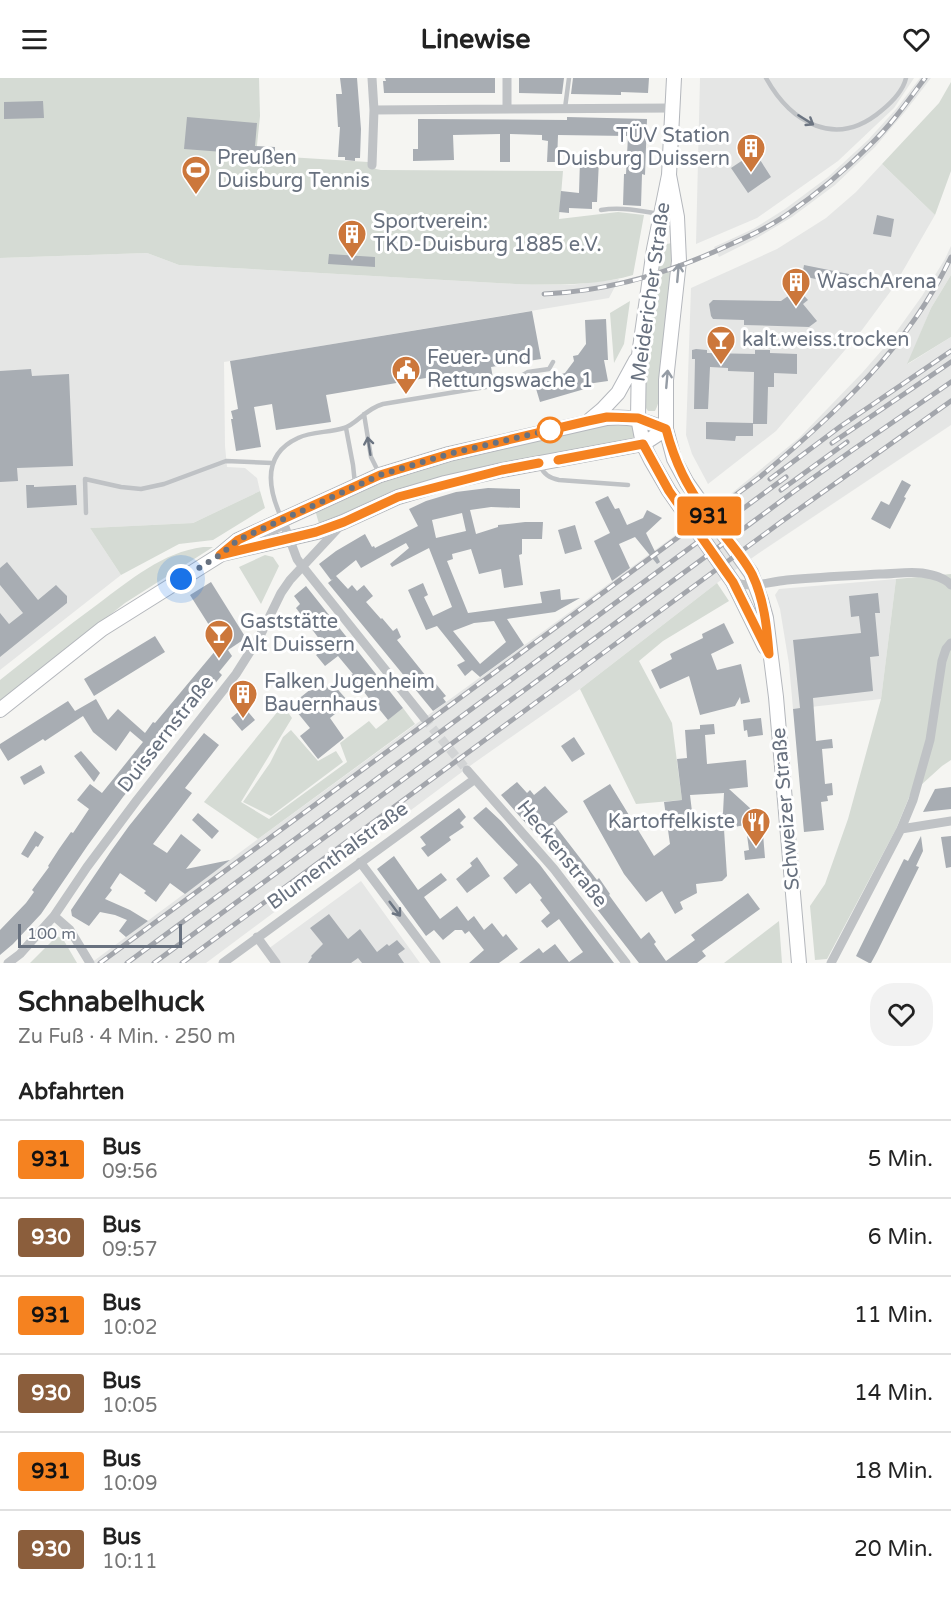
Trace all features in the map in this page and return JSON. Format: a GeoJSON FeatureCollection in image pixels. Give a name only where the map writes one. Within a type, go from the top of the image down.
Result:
{"type":"FeatureCollection","features":[{"type":"Feature","properties":{"kind":"main road","name":"Meidericher Straße"},"geometry":{"type":"LineString","coordinates":[[643,444],[638,418],[639,355],[660,215],[669,176],[674,78]]}},
{"type":"Feature","properties":{"kind":"main road","name":"Meidericher Straße"},"geometry":{"type":"LineString","coordinates":[[669,176],[677,217],[679,261],[666,380],[666,429],[672,452]]}},
{"type":"Feature","properties":{"kind":"main road"},"geometry":{"type":"LineString","coordinates":[[588,421],[618,393],[639,355]]}},
{"type":"Feature","properties":{"kind":"main road"},"geometry":{"type":"LineString","coordinates":[[220,555],[241,550],[286,528],[355,486],[380,475],[449,454],[607,417],[638,418],[666,429]]}},
{"type":"Feature","properties":{"kind":"main road"},"geometry":{"type":"LineString","coordinates":[[0,710],[102,629],[220,555],[238,540],[286,528],[344,522],[398,497],[502,470],[643,444],[666,429]]}},
{"type":"Feature","properties":{"kind":"main road","name":"Schweizer Straße"},"geometry":{"type":"LineString","coordinates":[[643,444],[669,491],[733,582],[769,654]]}},
{"type":"Feature","properties":{"kind":"main road","name":"Schweizer Straße"},"geometry":{"type":"LineString","coordinates":[[672,452],[687,483],[706,513],[751,573],[765,618],[776,697],[799,963]]}},
{"type":"Feature","properties":{"kind":"street"},"geometry":{"type":"LineString","coordinates":[[372,78],[374,110],[372,165]]}},
{"type":"Feature","properties":{"kind":"street"},"geometry":{"type":"LineString","coordinates":[[507,78],[507,110]]}},
{"type":"Feature","properties":{"kind":"street"},"geometry":{"type":"LineString","coordinates":[[374,110],[673,108]]}},
{"type":"Feature","properties":{"kind":"street","name":"Duissernstraße"},"geometry":{"type":"LineString","coordinates":[[8,963],[20,954],[54,916],[130,809],[236,674],[260,636],[290,580],[344,522]]}},
{"type":"Feature","properties":{"kind":"street"},"geometry":{"type":"LineString","coordinates":[[286,528],[297,559],[424,718]]}},
{"type":"Feature","properties":{"kind":"street"},"geometry":{"type":"LineString","coordinates":[[733,582],[745,586],[756,586],[796,579],[918,573],[950,581]]}},
{"type":"Feature","properties":{"kind":"street"},"geometry":{"type":"LineString","coordinates":[[746,607],[756,586]]}},
{"type":"Feature","properties":{"kind":"street"},"geometry":{"type":"LineString","coordinates":[[831,963],[901,830],[913,801],[930,740],[942,661],[951,643]]}},
{"type":"Feature","properties":{"kind":"street","name":"Heckenstraße"},"geometry":{"type":"LineString","coordinates":[[467,770],[554,869],[626,963]]}},
{"type":"Feature","properties":{"kind":"street","name":"Blumenthalstraße"},"geometry":{"type":"LineString","coordinates":[[223,963],[475,779]]}},
{"type":"Feature","properties":{"kind":"street"},"geometry":{"type":"LineString","coordinates":[[901,830],[951,821]]}},
{"type":"Feature","properties":{"kind":"street"},"geometry":{"type":"LineString","coordinates":[[360,862],[436,963]]}},
{"type":"Feature","properties":{"kind":"street"},"geometry":{"type":"LineString","coordinates":[[54,916],[70,930],[90,963]]}},
{"type":"Feature","properties":{"kind":"street"},"geometry":{"type":"LineString","coordinates":[[257,937],[276,963]]}},
{"type":"Feature","properties":{"kind":"lane"},"geometry":{"type":"LineString","coordinates":[[565,109],[569,78]]}},
{"type":"Feature","properties":{"kind":"lane"},"geometry":{"type":"LineString","coordinates":[[766,78],[781,100],[801,118],[816,126],[838,130],[857,127],[873,118],[889,105],[905,84],[906,78]]}},
{"type":"Feature","properties":{"kind":"lane"},"geometry":{"type":"LineString","coordinates":[[601,210],[640,210],[677,217]]}},
{"type":"Feature","properties":{"kind":"lane"},"geometry":{"type":"LineString","coordinates":[[286,528],[275,502],[271,482],[272,464],[280,449],[299,437],[346,428],[372,407],[382,404],[510,383],[528,372],[549,369],[553,362]]}},
{"type":"Feature","properties":{"kind":"lane"},"geometry":{"type":"LineString","coordinates":[[364,414],[370,457],[380,475]]}},
{"type":"Feature","properties":{"kind":"lane"},"geometry":{"type":"LineString","coordinates":[[346,428],[355,486]]}},
{"type":"Feature","properties":{"kind":"lane"},"geometry":{"type":"LineString","coordinates":[[86,513],[85,479],[141,489],[165,484],[226,461],[272,464]]}},
{"type":"Feature","properties":{"kind":"lane"},"geometry":{"type":"LineString","coordinates":[[539,463],[550,478],[628,485]]}},
{"type":"Feature","properties":{"kind":"shaded area"},"geometry":{"type":"Polygon","coordinates":[[[0,78],[259,78],[260,116],[256,155],[368,162],[381,170],[563,171],[559,219],[618,212],[644,215],[633,275],[590,283],[515,284],[179,265],[147,253],[0,258],[0,78]]]}},
{"type":"Feature","properties":{"kind":"shaded area"},"geometry":{"type":"Polygon","coordinates":[[[700,78],[914,78],[894,108],[838,161],[757,218],[696,244],[700,78]]]}},
{"type":"Feature","properties":{"kind":"shaded area"},"geometry":{"type":"Polygon","coordinates":[[[920,78],[931,78],[875,147],[835,185],[792,217],[719,257],[714,247],[753,229],[828,177],[868,140],[920,78]]]}},
{"type":"Feature","properties":{"kind":"shaded area"},"geometry":{"type":"Polygon","coordinates":[[[951,82],[951,171],[935,215],[882,164],[939,103],[951,82]]]}},
{"type":"Feature","properties":{"kind":"shaded area"},"geometry":{"type":"Polygon","coordinates":[[[882,164],[935,215],[893,288],[862,330],[776,431],[708,484],[692,454],[686,435],[691,288],[777,249],[826,218],[856,192],[882,164]]]}},
{"type":"Feature","properties":{"kind":"shaded area"},"geometry":{"type":"Polygon","coordinates":[[[672,243],[660,393],[655,411],[648,411],[644,405],[643,390],[661,245],[672,243]]]}},
{"type":"Feature","properties":{"kind":"shaded area"},"geometry":{"type":"Polygon","coordinates":[[[951,246],[951,275],[931,308],[908,364],[951,337],[951,425],[717,583],[580,689],[474,763],[206,963],[91,963],[721,502],[799,438],[889,342],[922,296],[951,246]]]}},
{"type":"Feature","properties":{"kind":"shaded area"},"geometry":{"type":"Polygon","coordinates":[[[147,253],[179,265],[515,284],[570,285],[619,279],[609,298],[224,362],[227,467],[245,468],[257,478],[260,491],[193,523],[90,528],[121,575],[0,670],[0,258],[147,253]]]}},
{"type":"Feature","properties":{"kind":"shaded area"},"geometry":{"type":"Polygon","coordinates":[[[951,275],[951,337],[907,364],[931,308],[951,275]]]}},
{"type":"Feature","properties":{"kind":"shaded area"},"geometry":{"type":"Polygon","coordinates":[[[630,301],[624,344],[614,363],[610,313],[630,301]]]}},
{"type":"Feature","properties":{"kind":"shaded area"},"geometry":{"type":"Polygon","coordinates":[[[625,423],[634,427],[633,438],[453,475],[388,494],[320,527],[315,510],[383,480],[434,464],[595,426],[625,423]]]}},
{"type":"Feature","properties":{"kind":"shaded area"},"geometry":{"type":"Polygon","coordinates":[[[260,491],[265,508],[213,540],[179,544],[121,575],[90,528],[193,523],[260,491]]]}},
{"type":"Feature","properties":{"kind":"shaded area"},"geometry":{"type":"Polygon","coordinates":[[[203,547],[213,547],[125,603],[0,702],[0,680],[73,622],[148,568],[174,555],[203,547]]]}},
{"type":"Feature","properties":{"kind":"shaded area"},"geometry":{"type":"Polygon","coordinates":[[[265,555],[273,557],[279,566],[261,604],[239,567],[265,555]]]}},
{"type":"Feature","properties":{"kind":"shaded area"},"geometry":{"type":"Polygon","coordinates":[[[951,574],[951,760],[910,795],[896,829],[827,959],[815,960],[810,906],[825,884],[848,819],[881,699],[896,579],[951,574]]]}},
{"type":"Feature","properties":{"kind":"shaded area"},"geometry":{"type":"Polygon","coordinates":[[[896,579],[881,699],[793,709],[789,664],[780,609],[775,595],[779,589],[896,579]]]}},
{"type":"Feature","properties":{"kind":"shaded area"},"geometry":{"type":"Polygon","coordinates":[[[717,583],[729,601],[663,641],[639,661],[672,723],[682,800],[636,804],[580,689],[717,583]]]}},
{"type":"Feature","properties":{"kind":"shaded area"},"geometry":{"type":"Polygon","coordinates":[[[283,705],[292,718],[241,802],[269,819],[347,762],[340,743],[369,721],[376,729],[403,708],[415,724],[258,839],[204,802],[283,705]]]}},
{"type":"Feature","properties":{"kind":"shaded area"},"geometry":{"type":"Polygon","coordinates":[[[291,730],[318,761],[336,751],[343,762],[271,816],[243,802],[270,763],[283,737],[291,730]]]}},
{"type":"Feature","properties":{"kind":"shaded area"},"geometry":{"type":"Polygon","coordinates":[[[361,881],[420,963],[278,963],[268,949],[361,881]]]}},
{"type":"Feature","properties":{"kind":"shaded area"},"geometry":{"type":"Polygon","coordinates":[[[779,921],[782,963],[724,963],[779,921]]]}},
{"type":"Feature","properties":{"kind":"shaded area"},"geometry":{"type":"Polygon","coordinates":[[[57,936],[63,939],[77,963],[30,963],[57,936]]]}},
{"type":"Feature","properties":{"kind":"building"},"geometry":{"type":"Polygon","coordinates":[[[340,78],[357,78],[361,129],[360,158],[355,158],[355,161],[338,157],[340,127],[338,127],[336,94],[342,94],[340,78]]]}},
{"type":"Feature","properties":{"kind":"building"},"geometry":{"type":"Polygon","coordinates":[[[385,78],[495,78],[495,93],[384,93],[385,78]]]}},
{"type":"Feature","properties":{"kind":"building"},"geometry":{"type":"Polygon","coordinates":[[[519,78],[564,78],[562,94],[519,93],[519,78]]]}},
{"type":"Feature","properties":{"kind":"building"},"geometry":{"type":"Polygon","coordinates":[[[573,78],[649,78],[648,93],[571,94],[573,78]]]}},
{"type":"Feature","properties":{"kind":"building"},"geometry":{"type":"Polygon","coordinates":[[[43,101],[44,118],[4,119],[4,102],[43,101]]]}},
{"type":"Feature","properties":{"kind":"building"},"geometry":{"type":"Polygon","coordinates":[[[187,117],[257,123],[255,146],[275,147],[275,156],[184,149],[187,117]]]}},
{"type":"Feature","properties":{"kind":"building"},"geometry":{"type":"Polygon","coordinates":[[[567,117],[647,119],[645,175],[642,174],[641,206],[623,205],[628,136],[558,135],[557,162],[547,162],[548,141],[542,140],[542,135],[510,134],[510,162],[500,162],[500,134],[453,135],[454,160],[413,161],[413,149],[418,149],[418,119],[567,120],[567,117]]]}},
{"type":"Feature","properties":{"kind":"building","name":"TÜV Station Duisburg Duissern"},"geometry":{"type":"Polygon","coordinates":[[[755,152],[771,177],[748,193],[731,168],[755,152]]]}},
{"type":"Feature","properties":{"kind":"building"},"geometry":{"type":"Polygon","coordinates":[[[580,160],[599,160],[597,202],[592,202],[592,209],[569,208],[569,213],[559,212],[561,191],[579,193],[580,160]]]}},
{"type":"Feature","properties":{"kind":"building"},"geometry":{"type":"Polygon","coordinates":[[[877,215],[894,219],[891,237],[873,234],[877,215]]]}},
{"type":"Feature","properties":{"kind":"building","name":"Sportverein: TKD-Duisburg 1885 e.V."},"geometry":{"type":"Polygon","coordinates":[[[329,254],[375,257],[375,267],[328,264],[329,254]]]}},
{"type":"Feature","properties":{"kind":"building"},"geometry":{"type":"Polygon","coordinates":[[[804,265],[849,274],[847,286],[802,276],[804,265]]]}},
{"type":"Feature","properties":{"kind":"building","name":"WaschArena"},"geometry":{"type":"Polygon","coordinates":[[[798,289],[808,300],[803,304],[817,321],[809,327],[744,325],[744,320],[713,319],[711,316],[709,304],[713,300],[781,301],[798,289]]]}},
{"type":"Feature","properties":{"kind":"building"},"geometry":{"type":"Polygon","coordinates":[[[532,311],[541,359],[491,367],[493,378],[463,383],[461,372],[326,395],[331,422],[276,430],[272,404],[254,407],[261,447],[236,451],[231,411],[238,409],[230,361],[532,311]]]}},
{"type":"Feature","properties":{"kind":"building"},"geometry":{"type":"Polygon","coordinates":[[[606,319],[608,360],[604,360],[608,381],[587,384],[588,388],[540,402],[534,382],[565,373],[574,361],[573,356],[578,355],[586,344],[585,320],[606,319]]]}},
{"type":"Feature","properties":{"kind":"building"},"geometry":{"type":"Polygon","coordinates":[[[692,350],[707,350],[707,353],[755,354],[755,350],[770,350],[770,353],[797,354],[797,374],[774,373],[774,387],[768,387],[767,424],[753,424],[753,436],[736,436],[735,441],[706,439],[706,422],[753,423],[754,372],[728,371],[728,368],[710,367],[708,409],[694,409],[695,359],[692,359],[692,350]]]}},
{"type":"Feature","properties":{"kind":"building"},"geometry":{"type":"Polygon","coordinates":[[[31,369],[32,376],[69,374],[73,466],[17,468],[18,481],[0,482],[0,371],[31,369]]]}},
{"type":"Feature","properties":{"kind":"building"},"geometry":{"type":"Polygon","coordinates":[[[902,480],[911,485],[890,529],[871,519],[881,501],[889,505],[902,480]]]}},
{"type":"Feature","properties":{"kind":"building"},"geometry":{"type":"Polygon","coordinates":[[[26,485],[34,485],[34,487],[76,485],[77,505],[27,508],[26,485]]]}},
{"type":"Feature","properties":{"kind":"building"},"geometry":{"type":"Polygon","coordinates":[[[488,488],[520,489],[520,508],[491,507],[470,510],[476,534],[498,527],[498,525],[543,522],[542,539],[522,539],[522,554],[519,555],[523,585],[504,588],[501,569],[479,574],[471,549],[452,554],[453,559],[447,561],[468,613],[542,603],[540,592],[560,589],[561,600],[580,598],[555,612],[507,619],[524,645],[480,677],[472,670],[465,676],[457,665],[465,661],[437,626],[426,630],[408,590],[423,583],[428,595],[424,597],[433,616],[452,607],[429,548],[392,567],[390,564],[409,548],[406,543],[361,568],[356,560],[336,576],[348,589],[352,585],[357,591],[364,585],[373,596],[366,602],[393,631],[397,628],[401,637],[397,640],[434,686],[436,684],[446,696],[443,698],[446,702],[433,711],[328,583],[333,579],[331,580],[319,564],[365,534],[372,547],[375,548],[418,526],[409,509],[456,492],[488,488]],[[462,513],[432,520],[436,538],[466,531],[462,513]],[[494,621],[474,623],[453,631],[480,664],[506,642],[494,621]]]}},
{"type":"Feature","properties":{"kind":"building"},"geometry":{"type":"Polygon","coordinates":[[[608,496],[615,509],[619,508],[627,525],[643,518],[647,510],[662,518],[646,533],[660,562],[657,564],[635,537],[619,544],[630,568],[612,581],[594,541],[610,533],[595,502],[608,496]]]}},
{"type":"Feature","properties":{"kind":"building"},"geometry":{"type":"Polygon","coordinates":[[[575,525],[582,549],[565,554],[558,530],[575,525]]]}},
{"type":"Feature","properties":{"kind":"building"},"geometry":{"type":"Polygon","coordinates":[[[7,562],[38,600],[56,585],[67,596],[67,603],[0,657],[0,613],[9,624],[23,613],[0,585],[0,568],[7,562]]]}},
{"type":"Feature","properties":{"kind":"building"},"geometry":{"type":"Polygon","coordinates":[[[211,582],[246,638],[228,650],[232,656],[219,672],[222,675],[123,797],[41,914],[0,955],[0,930],[26,903],[59,849],[89,809],[77,800],[90,784],[102,793],[143,742],[130,731],[116,751],[93,732],[83,716],[45,741],[43,739],[8,761],[0,744],[68,701],[75,711],[96,699],[108,720],[118,709],[145,733],[221,644],[190,595],[211,582]]]}},
{"type":"Feature","properties":{"kind":"building"},"geometry":{"type":"Polygon","coordinates":[[[306,586],[403,708],[388,720],[338,656],[325,666],[316,655],[326,648],[296,608],[300,604],[294,596],[306,586]]]}},
{"type":"Feature","properties":{"kind":"building"},"geometry":{"type":"Polygon","coordinates":[[[878,593],[880,613],[875,613],[879,656],[870,657],[873,691],[813,698],[816,741],[832,739],[833,748],[822,749],[825,784],[832,783],[833,795],[827,796],[828,801],[821,802],[824,830],[804,832],[793,709],[800,708],[793,640],[861,633],[859,616],[851,617],[849,596],[878,593]]]}},
{"type":"Feature","properties":{"kind":"building"},"geometry":{"type":"Polygon","coordinates":[[[724,623],[734,643],[711,654],[717,670],[741,664],[750,702],[741,704],[740,697],[735,706],[700,715],[689,676],[660,689],[651,670],[672,659],[670,654],[703,638],[702,634],[724,623]]]}},
{"type":"Feature","properties":{"kind":"building"},"geometry":{"type":"Polygon","coordinates":[[[155,636],[165,652],[94,696],[84,679],[155,636]]]}},
{"type":"Feature","properties":{"kind":"building"},"geometry":{"type":"Polygon","coordinates":[[[322,680],[328,688],[333,684],[347,700],[330,718],[344,738],[318,759],[300,736],[310,728],[297,712],[302,709],[296,701],[322,680]]]}},
{"type":"Feature","properties":{"kind":"building","name":"Falken Jugenheim Bauernhaus"},"geometry":{"type":"Polygon","coordinates":[[[244,707],[255,720],[242,731],[231,718],[244,707]]]}},
{"type":"Feature","properties":{"kind":"building"},"geometry":{"type":"Polygon","coordinates":[[[761,718],[763,735],[748,737],[747,730],[744,731],[743,720],[761,718]]]}},
{"type":"Feature","properties":{"kind":"building"},"geometry":{"type":"Polygon","coordinates":[[[714,724],[715,734],[705,735],[707,764],[746,760],[748,787],[729,789],[751,809],[752,817],[745,825],[724,829],[727,876],[722,881],[696,884],[697,893],[680,902],[683,909],[675,914],[662,891],[646,902],[624,874],[583,801],[610,784],[654,856],[670,844],[664,802],[682,800],[677,759],[687,758],[685,730],[700,729],[700,725],[714,724]],[[724,793],[690,795],[693,820],[723,813],[724,793]]]}},
{"type":"Feature","properties":{"kind":"building"},"geometry":{"type":"Polygon","coordinates":[[[204,733],[219,745],[185,788],[192,793],[153,844],[167,853],[181,834],[201,850],[186,869],[230,860],[185,894],[170,883],[156,902],[144,893],[146,891],[120,873],[105,899],[148,921],[126,937],[119,931],[127,920],[115,915],[100,912],[89,926],[72,916],[71,910],[129,826],[204,733]]]}},
{"type":"Feature","properties":{"kind":"building"},"geometry":{"type":"Polygon","coordinates":[[[574,737],[585,754],[572,762],[561,746],[574,737]]]}},
{"type":"Feature","properties":{"kind":"building"},"geometry":{"type":"Polygon","coordinates":[[[81,751],[100,773],[94,782],[74,756],[81,751]]]}},
{"type":"Feature","properties":{"kind":"building"},"geometry":{"type":"Polygon","coordinates":[[[41,765],[45,773],[24,785],[20,777],[41,765]]]}},
{"type":"Feature","properties":{"kind":"building"},"geometry":{"type":"Polygon","coordinates":[[[517,782],[527,793],[530,790],[534,795],[545,786],[568,812],[553,823],[597,880],[599,878],[641,939],[649,932],[666,961],[695,940],[691,935],[748,893],[760,909],[702,951],[706,956],[697,963],[639,963],[540,836],[538,837],[501,795],[517,782]]]}},
{"type":"Feature","properties":{"kind":"building"},"geometry":{"type":"Polygon","coordinates":[[[951,787],[951,809],[923,812],[935,789],[951,787]]]}},
{"type":"Feature","properties":{"kind":"building"},"geometry":{"type":"Polygon","coordinates":[[[486,807],[540,865],[614,963],[519,963],[539,948],[543,953],[555,944],[569,962],[583,952],[559,919],[547,928],[541,921],[550,913],[530,883],[516,894],[503,878],[518,865],[473,818],[486,807]]]}},
{"type":"Feature","properties":{"kind":"building"},"geometry":{"type":"Polygon","coordinates":[[[459,808],[466,817],[460,823],[464,827],[449,837],[451,840],[428,857],[421,848],[426,845],[420,837],[459,808]]]}},
{"type":"Feature","properties":{"kind":"building"},"geometry":{"type":"Polygon","coordinates":[[[198,813],[219,831],[212,839],[192,820],[198,813]]]}},
{"type":"Feature","properties":{"kind":"building"},"geometry":{"type":"Polygon","coordinates":[[[35,831],[44,837],[28,858],[21,854],[35,831]]]}},
{"type":"Feature","properties":{"kind":"building","name":"Kartoffelkiste"},"geometry":{"type":"Polygon","coordinates":[[[763,834],[765,858],[745,860],[744,851],[749,850],[747,835],[763,834]]]}},
{"type":"Feature","properties":{"kind":"building"},"geometry":{"type":"Polygon","coordinates":[[[921,836],[923,851],[916,866],[919,867],[877,952],[869,963],[856,956],[904,859],[908,861],[921,836]]]}},
{"type":"Feature","properties":{"kind":"building"},"geometry":{"type":"Polygon","coordinates":[[[951,836],[951,867],[946,868],[941,837],[951,836]]]}},
{"type":"Feature","properties":{"kind":"building"},"geometry":{"type":"Polygon","coordinates":[[[394,856],[418,890],[441,873],[447,880],[424,897],[440,919],[457,906],[468,921],[474,916],[484,930],[492,923],[503,937],[506,934],[518,949],[499,963],[469,963],[484,950],[469,931],[465,934],[462,930],[455,930],[443,940],[434,930],[426,936],[377,869],[394,856]]]}},
{"type":"Feature","properties":{"kind":"building"},"geometry":{"type":"Polygon","coordinates":[[[477,857],[490,876],[467,893],[456,879],[472,866],[470,863],[477,857]]]}},
{"type":"Feature","properties":{"kind":"building"},"geometry":{"type":"Polygon","coordinates":[[[329,914],[348,939],[360,929],[377,952],[397,940],[405,949],[398,954],[404,963],[362,963],[358,958],[351,963],[308,963],[311,956],[323,944],[310,928],[329,914]]]}},
{"type":"Feature","properties":{"kind":"tunnel"},"geometry":{"type":"LineString","coordinates":[[424,718],[467,770]]}},
{"type":"Feature","properties":{"kind":"railway"},"geometry":{"type":"LineString","coordinates":[[544,294],[592,289],[639,279],[707,255],[768,226],[831,181],[861,154],[892,121],[925,78]]}},
{"type":"Feature","properties":{"kind":"railway"},"geometry":{"type":"LineString","coordinates":[[100,963],[760,477],[842,403],[892,350],[934,290],[951,257]]}},
{"type":"Feature","properties":{"kind":"railway"},"geometry":{"type":"LineString","coordinates":[[770,479],[841,426],[951,351]]}},
{"type":"Feature","properties":{"kind":"railway"},"geometry":{"type":"LineString","coordinates":[[832,443],[951,362]]}},
{"type":"Feature","properties":{"kind":"railway"},"geometry":{"type":"LineString","coordinates":[[154,963],[796,490],[951,382]]}},
{"type":"Feature","properties":{"kind":"railway"},"geometry":{"type":"LineString","coordinates":[[182,963],[781,522],[951,401]]}},
{"type":"Feature","properties":{"kind":"railway"},"geometry":{"type":"LineString","coordinates":[[781,490],[847,442]]}},
{"type":"Feature","properties":{"kind":"railway"},"geometry":{"type":"LineString","coordinates":[[127,963],[786,477]]}},
{"type":"Feature","properties":{"kind":"bus line","name":"931"},"geometry":{"type":"LineString","coordinates":[[539,463],[445,483],[386,501],[344,522],[316,532],[220,555],[238,540],[380,475],[449,454],[588,421],[607,417],[638,418],[666,429],[674,459],[687,483],[706,513],[751,573],[765,618],[769,654],[733,582],[669,491],[643,444],[558,460]]}},
{"type":"Feature","properties":{"kind":"place","name":"TÜV Station Duisburg Duissern"},"geometry":{"type":"Point","coordinates":[751,174]}},
{"type":"Feature","properties":{"kind":"place","name":"Preußen Duisburg Tennis"},"geometry":{"type":"Point","coordinates":[196,196]}},
{"type":"Feature","properties":{"kind":"place","name":"Sportverein: TKD-Duisburg 1885 e.V."},"geometry":{"type":"Point","coordinates":[352,260]}},
{"type":"Feature","properties":{"kind":"place","name":"WaschArena"},"geometry":{"type":"Point","coordinates":[796,308]}},
{"type":"Feature","properties":{"kind":"place","name":"kalt.weiss.trocken"},"geometry":{"type":"Point","coordinates":[721,366]}},
{"type":"Feature","properties":{"kind":"place","name":"Feuer- und Rettungswache 1"},"geometry":{"type":"Point","coordinates":[406,396]}},
{"type":"Feature","properties":{"kind":"place","name":"Gaststätte Alt Duissern"},"geometry":{"type":"Point","coordinates":[219,660]}},
{"type":"Feature","properties":{"kind":"place","name":"Falken Jugenheim Bauernhaus"},"geometry":{"type":"Point","coordinates":[243,720]}},
{"type":"Feature","properties":{"kind":"place","name":"Kartoffelkiste"},"geometry":{"type":"Point","coordinates":[756,848]}},
{"type":"Feature","properties":{"kind":"route"},"geometry":{"type":"LineString","coordinates":[[181,579],[220,555],[238,540],[380,475],[449,454],[553,429],[550,430]]}}]}
